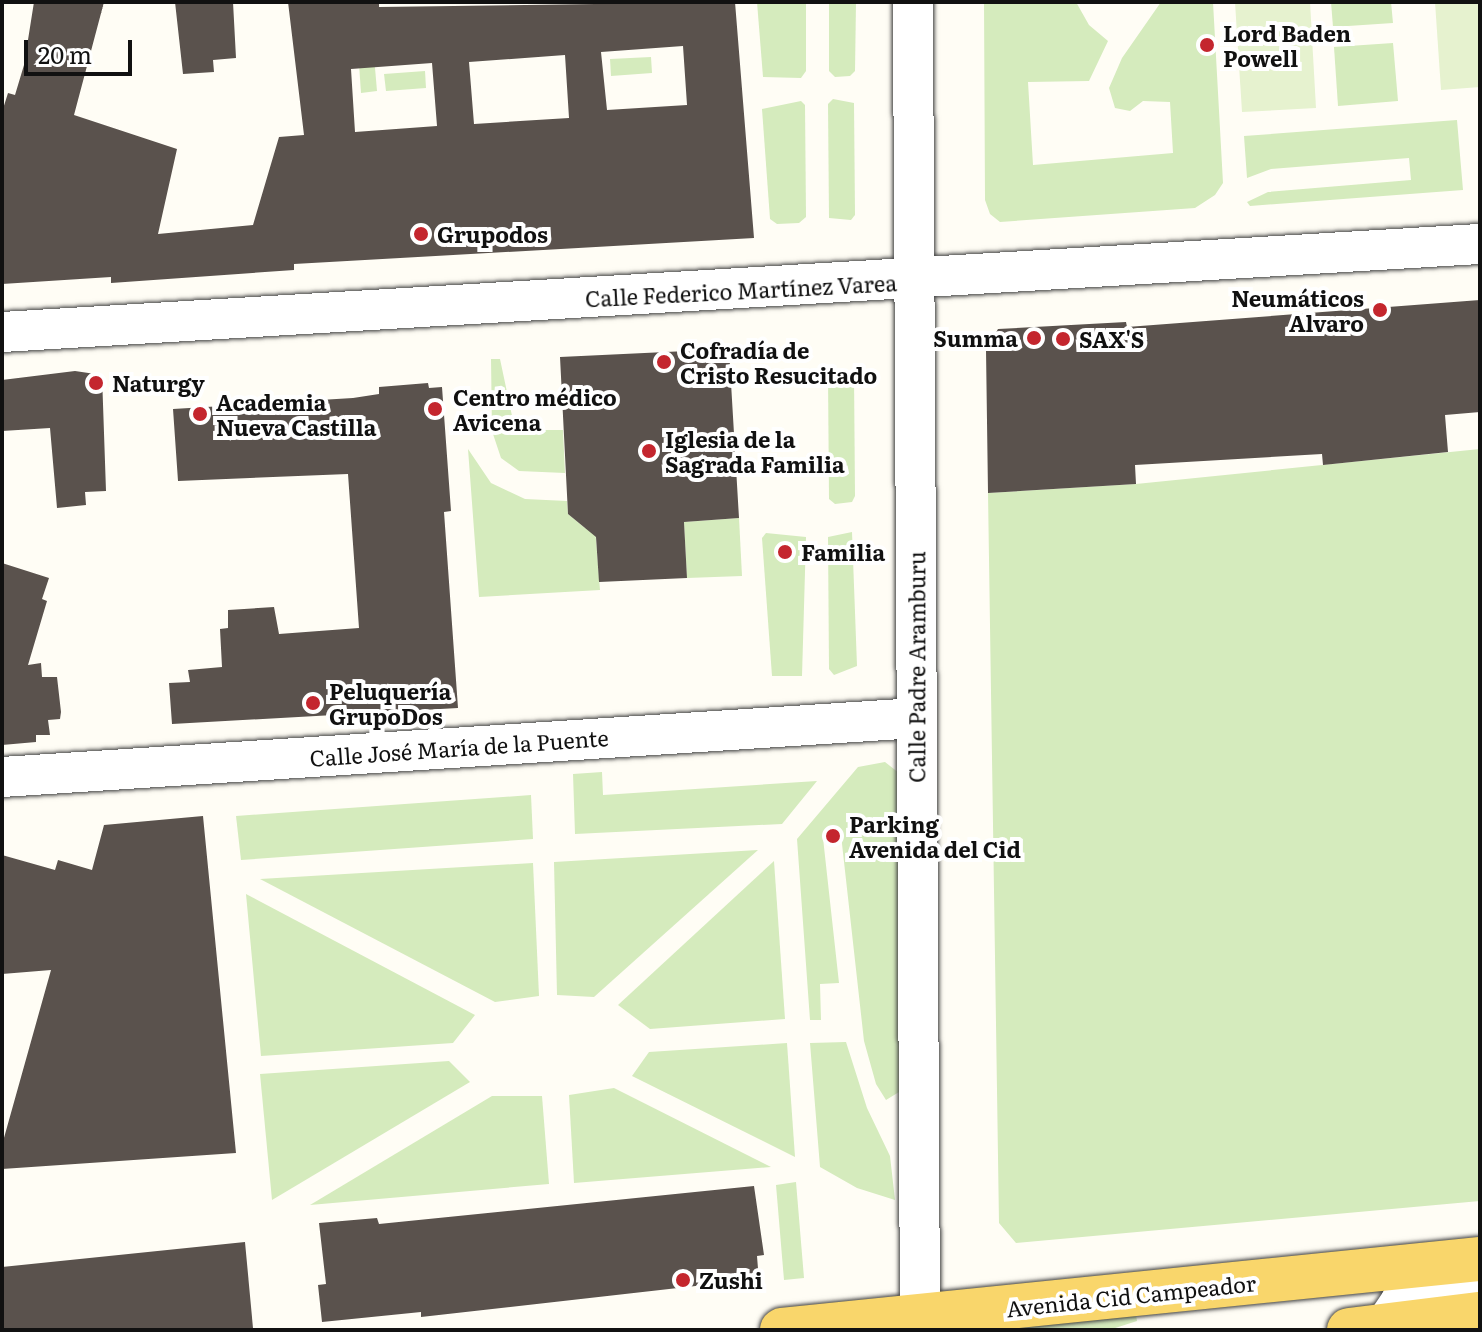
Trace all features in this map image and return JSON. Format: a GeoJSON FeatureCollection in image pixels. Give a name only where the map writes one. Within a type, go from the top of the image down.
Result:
{"type":"FeatureCollection","features":[{"type":"Feature","properties":{"kind":"main road","name":"Avenida Cid Campeador"},"geometry":{"type":"LineString","coordinates":[[782,1330],[916,1323],[1480,1259]]}},
{"type":"Feature","properties":{"kind":"main road"},"geometry":{"type":"LineString","coordinates":[[1373,1328],[1480,1314]]}},
{"type":"Feature","properties":{"kind":"street","name":"Calle Padre Aramburu"},"geometry":{"type":"LineString","coordinates":[[913,2],[916,1323]]}},
{"type":"Feature","properties":{"kind":"street","name":"Calle Federico Martínez Varea"},"geometry":{"type":"LineString","coordinates":[[2,332],[1480,244]]}},
{"type":"Feature","properties":{"kind":"street","name":"Calle José María de la Puente"},"geometry":{"type":"LineString","coordinates":[[2,777],[917,718]]}},
{"type":"Feature","properties":{"kind":"street"},"geometry":{"type":"LineString","coordinates":[[1373,1328],[1382,1269]]}},
{"type":"Feature","properties":{"kind":"street"},"geometry":{"type":"LineString","coordinates":[[1373,1328],[1401,1301],[1480,1292]]}},
{"type":"Feature","properties":{"kind":"green space"},"geometry":{"type":"Polygon","coordinates":[[[757,2],[806,2],[806,71],[801,78],[763,77],[757,2]]]}},
{"type":"Feature","properties":{"kind":"green space"},"geometry":{"type":"Polygon","coordinates":[[[829,2],[856,2],[855,71],[850,76],[835,77],[829,71],[829,2]]]}},
{"type":"Feature","properties":{"kind":"green space"},"geometry":{"type":"Polygon","coordinates":[[[984,2],[1076,2],[1089,25],[1108,41],[1089,81],[1028,82],[1033,165],[1173,153],[1170,102],[1143,101],[1130,111],[1115,108],[1109,88],[1122,58],[1161,2],[1213,2],[1223,183],[1215,195],[1195,208],[1000,222],[990,214],[985,200],[984,2]]]}},
{"type":"Feature","properties":{"kind":"green space"},"geometry":{"type":"Polygon","coordinates":[[[1235,2],[1310,2],[1316,108],[1242,112],[1235,2]]]}},
{"type":"Feature","properties":{"kind":"green space"},"geometry":{"type":"Polygon","coordinates":[[[1331,2],[1391,2],[1393,23],[1333,27],[1331,2]]]}},
{"type":"Feature","properties":{"kind":"green space"},"geometry":{"type":"Polygon","coordinates":[[[1435,2],[1480,2],[1480,87],[1441,90],[1435,2]]]}},
{"type":"Feature","properties":{"kind":"green space"},"geometry":{"type":"Polygon","coordinates":[[[372,33],[377,91],[361,93],[357,35],[372,33]]]}},
{"type":"Feature","properties":{"kind":"green space"},"geometry":{"type":"Polygon","coordinates":[[[1393,43],[1398,101],[1338,106],[1334,47],[1393,43]]]}},
{"type":"Feature","properties":{"kind":"green space"},"geometry":{"type":"Polygon","coordinates":[[[651,57],[652,73],[611,76],[610,59],[651,57]]]}},
{"type":"Feature","properties":{"kind":"green space"},"geometry":{"type":"Polygon","coordinates":[[[425,71],[426,88],[386,91],[384,74],[425,71]]]}},
{"type":"Feature","properties":{"kind":"green space"},"geometry":{"type":"Polygon","coordinates":[[[833,99],[854,103],[855,215],[851,220],[829,218],[828,104],[833,99]]]}},
{"type":"Feature","properties":{"kind":"green space"},"geometry":{"type":"Polygon","coordinates":[[[801,101],[805,105],[806,217],[799,223],[777,224],[770,219],[762,109],[801,101]]]}},
{"type":"Feature","properties":{"kind":"green space"},"geometry":{"type":"Polygon","coordinates":[[[1457,120],[1463,190],[1250,206],[1247,202],[1268,192],[1411,180],[1409,158],[1271,169],[1247,178],[1244,136],[1457,120]]]}},
{"type":"Feature","properties":{"kind":"green space"},"geometry":{"type":"Polygon","coordinates":[[[491,359],[500,359],[515,430],[563,430],[565,473],[519,471],[501,458],[492,431],[491,359]]]}},
{"type":"Feature","properties":{"kind":"green space"},"geometry":{"type":"Polygon","coordinates":[[[832,369],[848,370],[854,374],[855,496],[852,502],[835,504],[829,499],[828,375],[832,369]]]}},
{"type":"Feature","properties":{"kind":"green space"},"geometry":{"type":"Polygon","coordinates":[[[468,449],[491,483],[525,499],[567,501],[568,514],[585,528],[595,527],[600,590],[479,597],[468,449]]]}},
{"type":"Feature","properties":{"kind":"green space"},"geometry":{"type":"Polygon","coordinates":[[[1480,449],[1480,1201],[1016,1243],[999,1223],[988,493],[1136,484],[1480,449]]]}},
{"type":"Feature","properties":{"kind":"green space"},"geometry":{"type":"Polygon","coordinates":[[[739,518],[742,576],[687,578],[684,522],[739,518]]]}},
{"type":"Feature","properties":{"kind":"green space"},"geometry":{"type":"Polygon","coordinates":[[[852,532],[857,666],[834,675],[829,669],[828,537],[852,532]]]}},
{"type":"Feature","properties":{"kind":"green space"},"geometry":{"type":"Polygon","coordinates":[[[766,533],[806,537],[802,676],[772,676],[762,538],[766,533]]]}},
{"type":"Feature","properties":{"kind":"green space"},"geometry":{"type":"Polygon","coordinates":[[[885,762],[899,773],[904,1089],[886,1100],[876,1084],[864,1041],[841,835],[823,838],[839,983],[820,984],[821,1020],[810,1020],[797,839],[858,767],[885,762]]]}},
{"type":"Feature","properties":{"kind":"green space"},"geometry":{"type":"Polygon","coordinates":[[[602,772],[603,795],[817,781],[782,824],[575,834],[573,774],[602,772]]]}},
{"type":"Feature","properties":{"kind":"green space"},"geometry":{"type":"Polygon","coordinates":[[[531,795],[533,839],[241,860],[236,816],[531,795]]]}},
{"type":"Feature","properties":{"kind":"green space"},"geometry":{"type":"Polygon","coordinates":[[[758,850],[594,997],[557,995],[554,862],[758,850]]]}},
{"type":"Feature","properties":{"kind":"green space"},"geometry":{"type":"Polygon","coordinates":[[[774,861],[785,1019],[650,1029],[618,1005],[774,861]]]}},
{"type":"Feature","properties":{"kind":"green space"},"geometry":{"type":"Polygon","coordinates":[[[533,863],[539,996],[495,1002],[260,879],[533,863]]]}},
{"type":"Feature","properties":{"kind":"green space"},"geometry":{"type":"Polygon","coordinates":[[[246,894],[475,1015],[453,1043],[261,1056],[246,894]]]}},
{"type":"Feature","properties":{"kind":"green space"},"geometry":{"type":"Polygon","coordinates":[[[846,1042],[867,1108],[890,1156],[895,1200],[857,1188],[820,1167],[810,1043],[846,1042]]]}},
{"type":"Feature","properties":{"kind":"green space"},"geometry":{"type":"Polygon","coordinates":[[[787,1043],[795,1157],[632,1076],[649,1052],[787,1043]]]}},
{"type":"Feature","properties":{"kind":"green space"},"geometry":{"type":"Polygon","coordinates":[[[449,1061],[470,1082],[272,1200],[260,1074],[449,1061]]]}},
{"type":"Feature","properties":{"kind":"green space"},"geometry":{"type":"Polygon","coordinates":[[[614,1088],[771,1167],[574,1183],[569,1095],[614,1088]]]}},
{"type":"Feature","properties":{"kind":"green space"},"geometry":{"type":"Polygon","coordinates":[[[492,1096],[542,1096],[549,1184],[310,1205],[492,1096]]]}},
{"type":"Feature","properties":{"kind":"green space"},"geometry":{"type":"Polygon","coordinates":[[[796,1182],[804,1278],[784,1280],[776,1185],[796,1182]]]}},
{"type":"Feature","properties":{"kind":"green space"},"geometry":{"type":"Polygon","coordinates":[[[1136,1314],[1137,1321],[1109,1330],[981,1330],[1136,1314]]]}},
{"type":"Feature","properties":{"kind":"building"},"geometry":{"type":"Polygon","coordinates":[[[34,2],[104,2],[74,115],[177,149],[158,234],[253,225],[279,137],[304,135],[288,2],[379,2],[379,7],[735,2],[754,238],[294,264],[294,270],[111,283],[111,277],[2,284],[2,112],[8,93],[15,95],[24,65],[34,2]],[[683,46],[601,52],[607,110],[687,105],[683,46]],[[565,55],[469,62],[474,124],[569,118],[565,55]],[[432,63],[351,69],[355,132],[437,126],[432,63]]]}},
{"type":"Feature","properties":{"kind":"building"},"geometry":{"type":"Polygon","coordinates":[[[175,2],[233,2],[236,58],[213,60],[214,72],[183,74],[175,2]]]}},
{"type":"Feature","properties":{"kind":"building"},"geometry":{"type":"Polygon","coordinates":[[[1480,300],[1480,412],[1445,415],[1448,452],[1323,465],[1322,454],[1135,465],[1136,484],[988,493],[986,350],[998,329],[1126,322],[1127,327],[1480,300]]]}},
{"type":"Feature","properties":{"kind":"building","name":"Iglesia de la Sagrada Familia"},"geometry":{"type":"Polygon","coordinates":[[[729,349],[739,518],[684,522],[687,578],[599,582],[596,537],[568,514],[560,357],[729,349]]]}},
{"type":"Feature","properties":{"kind":"building"},"geometry":{"type":"Polygon","coordinates":[[[75,371],[102,375],[106,491],[85,492],[86,505],[57,508],[50,428],[2,431],[2,380],[75,371]]]}},
{"type":"Feature","properties":{"kind":"building"},"geometry":{"type":"Polygon","coordinates":[[[428,383],[429,388],[442,387],[451,511],[444,512],[458,708],[172,724],[169,683],[190,682],[188,670],[222,667],[220,629],[228,628],[228,610],[274,607],[279,634],[359,628],[348,474],[178,481],[173,409],[353,398],[379,394],[379,387],[428,383]]]}},
{"type":"Feature","properties":{"kind":"building"},"geometry":{"type":"Polygon","coordinates":[[[2,563],[49,578],[42,599],[47,601],[28,665],[41,663],[42,677],[57,677],[61,712],[60,719],[48,720],[50,735],[36,735],[36,742],[2,745],[2,563]]]}},
{"type":"Feature","properties":{"kind":"building"},"geometry":{"type":"Polygon","coordinates":[[[203,816],[236,1153],[2,1169],[2,1145],[51,970],[2,974],[2,855],[55,870],[58,860],[92,870],[104,825],[203,816]]]}},
{"type":"Feature","properties":{"kind":"building"},"geometry":{"type":"Polygon","coordinates":[[[754,1186],[764,1255],[757,1256],[759,1281],[747,1286],[723,1289],[722,1283],[421,1317],[421,1312],[322,1322],[318,1285],[326,1284],[319,1223],[377,1218],[379,1224],[754,1186]]]}},
{"type":"Feature","properties":{"kind":"building"},"geometry":{"type":"Polygon","coordinates":[[[245,1242],[253,1328],[2,1330],[2,1267],[245,1242]]]}},
{"type":"Feature","properties":{"kind":"place","name":"Lord Baden Powell"},"geometry":{"type":"Point","coordinates":[1207,45]}},
{"type":"Feature","properties":{"kind":"place","name":"Grupodos"},"geometry":{"type":"Point","coordinates":[421,234]}},
{"type":"Feature","properties":{"kind":"place","name":"Neumáticos Alvaro"},"geometry":{"type":"Point","coordinates":[1380,310]}},
{"type":"Feature","properties":{"kind":"place","name":"Summa"},"geometry":{"type":"Point","coordinates":[1034,338]}},
{"type":"Feature","properties":{"kind":"place","name":"SAX'S"},"geometry":{"type":"Point","coordinates":[1063,339]}},
{"type":"Feature","properties":{"kind":"place","name":"Cofradía de Cristo Resucitado"},"geometry":{"type":"Point","coordinates":[664,362]}},
{"type":"Feature","properties":{"kind":"place","name":"Naturgy"},"geometry":{"type":"Point","coordinates":[96,383]}},
{"type":"Feature","properties":{"kind":"place","name":"Centro médico Avicena"},"geometry":{"type":"Point","coordinates":[435,409]}},
{"type":"Feature","properties":{"kind":"place","name":"Academia Nueva Castilla"},"geometry":{"type":"Point","coordinates":[200,414]}},
{"type":"Feature","properties":{"kind":"place","name":"Iglesia de la Sagrada Familia"},"geometry":{"type":"Point","coordinates":[649,451]}},
{"type":"Feature","properties":{"kind":"place","name":"Familia"},"geometry":{"type":"Point","coordinates":[785,552]}},
{"type":"Feature","properties":{"kind":"place","name":"Peluquería GrupoDos"},"geometry":{"type":"Point","coordinates":[313,703]}},
{"type":"Feature","properties":{"kind":"place","name":"Parking Avenida del Cid"},"geometry":{"type":"Point","coordinates":[833,836]}},
{"type":"Feature","properties":{"kind":"place","name":"Zushi"},"geometry":{"type":"Point","coordinates":[683,1280]}}]}
